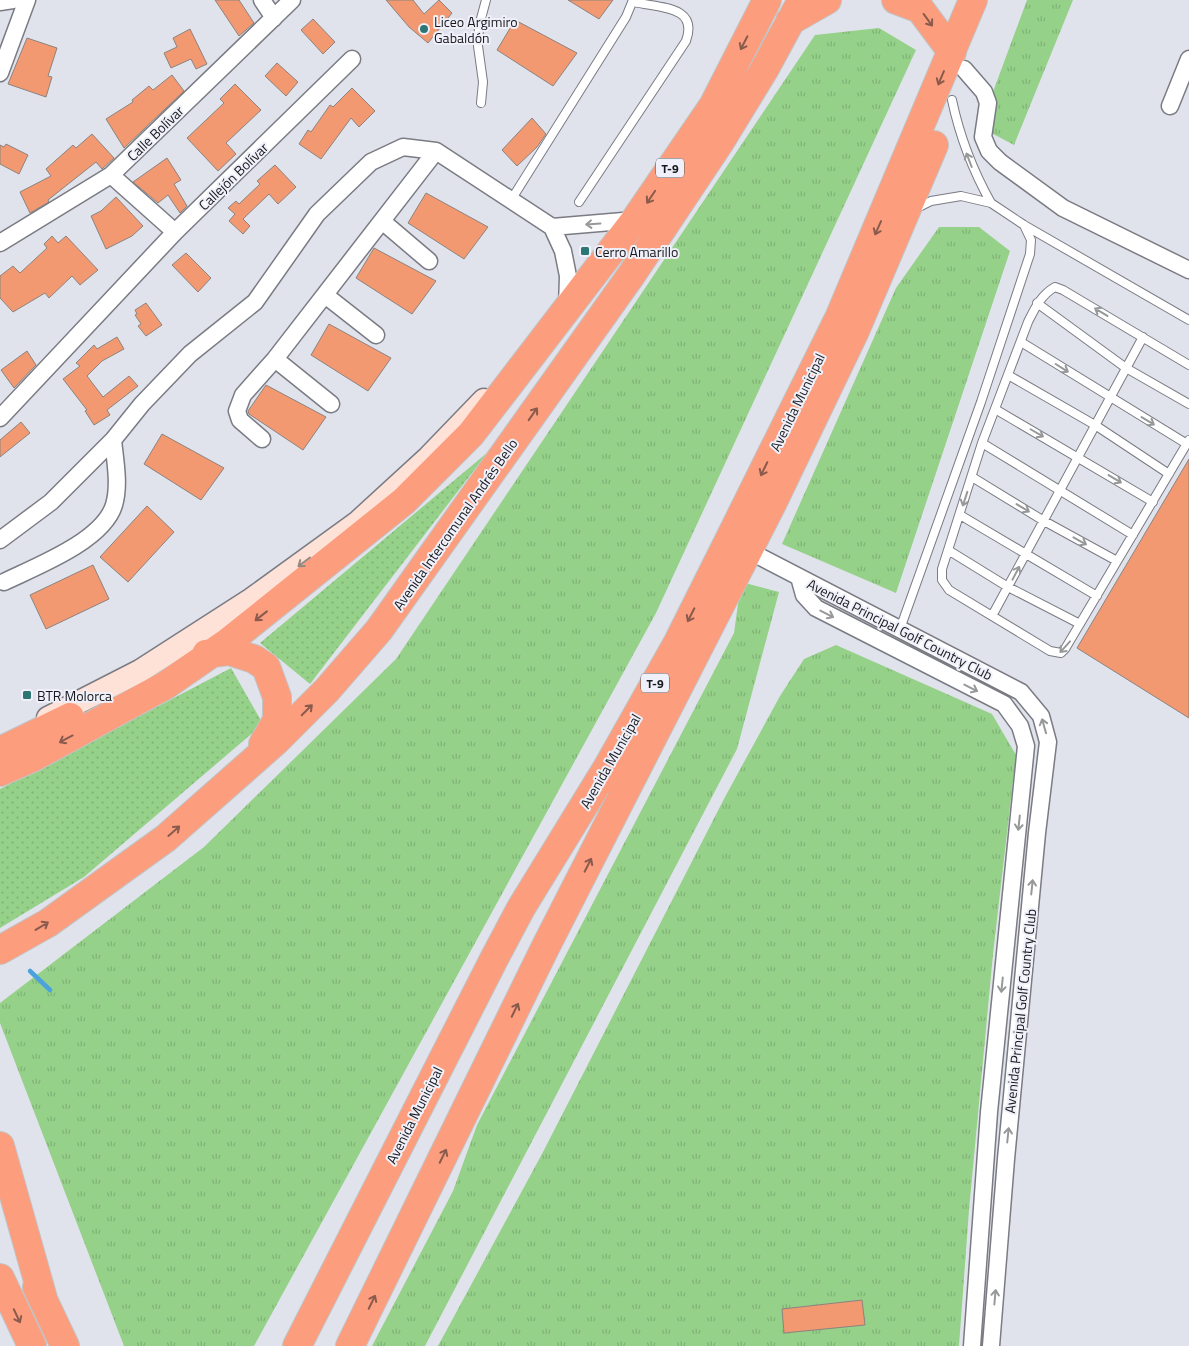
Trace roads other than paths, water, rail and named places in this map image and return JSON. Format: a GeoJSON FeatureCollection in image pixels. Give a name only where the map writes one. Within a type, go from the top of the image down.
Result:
{"type":"FeatureCollection","features":[{"type":"Feature","properties":{"kind":"highway"},"geometry":{"type":"LineString","coordinates":[[796,11],[826,0]]}},
{"type":"Feature","properties":{"kind":"highway"},"geometry":{"type":"LineString","coordinates":[[896,0],[920,9],[958,60]]}},
{"type":"Feature","properties":{"kind":"highway","name":"Avenida Municipal"},"geometry":{"type":"LineString","coordinates":[[350,1346],[546,946],[749,551],[855,332],[952,100],[958,60],[972,0]]}},
{"type":"Feature","properties":{"kind":"highway","name":"Avenida Municipal"},"geometry":{"type":"LineString","coordinates":[[297,1346],[507,933],[607,768],[682,633],[839,318],[958,60],[991,0]]}},
{"type":"Feature","properties":{"kind":"highway","name":"T-9"},"geometry":{"type":"LineString","coordinates":[[560,315],[635,220],[713,106],[763,3]]}},
{"type":"Feature","properties":{"kind":"highway","name":"Avenida Intercomunal Andrés Bello"},"geometry":{"type":"LineString","coordinates":[[0,950],[48,923],[166,838],[276,741],[327,690],[379,630],[632,274],[720,142],[764,70],[796,11]]}},
{"type":"Feature","properties":{"kind":"highway"},"geometry":{"type":"LineString","coordinates":[[0,772],[32,758],[166,685],[214,652],[404,501],[471,434],[560,315]]}},
{"type":"Feature","properties":{"kind":"highway"},"geometry":{"type":"LineString","coordinates":[[0,751],[180,663],[214,652],[228,651],[254,659],[266,667],[277,697],[278,720],[265,742],[244,769]]}},
{"type":"Feature","properties":{"kind":"highway"},"geometry":{"type":"LineString","coordinates":[[0,1146],[44,1302]]}},
{"type":"Feature","properties":{"kind":"highway"},"geometry":{"type":"LineString","coordinates":[[0,1206],[65,1346]]}},
{"type":"Feature","properties":{"kind":"highway"},"geometry":{"type":"LineString","coordinates":[[1,1282],[32,1346]]}},
{"type":"Feature","properties":{"kind":"main road","name":"T-9"},"geometry":{"type":"LineString","coordinates":[[0,743],[140,671],[252,599],[357,523],[442,444],[560,315]]}},
{"type":"Feature","properties":{"kind":"street"},"geometry":{"type":"LineString","coordinates":[[0,2],[13,0]]}},
{"type":"Feature","properties":{"kind":"street"},"geometry":{"type":"LineString","coordinates":[[0,73],[27,0]]}},
{"type":"Feature","properties":{"kind":"street"},"geometry":{"type":"LineString","coordinates":[[262,0],[274,18]]}},
{"type":"Feature","properties":{"kind":"street","name":"Calle Bolívar"},"geometry":{"type":"LineString","coordinates":[[0,243],[112,175],[292,0]]}},
{"type":"Feature","properties":{"kind":"street","name":"Callejón Bolívar"},"geometry":{"type":"LineString","coordinates":[[0,418],[175,232],[352,59]]}},
{"type":"Feature","properties":{"kind":"street"},"geometry":{"type":"LineString","coordinates":[[1170,106],[1189,59]]}},
{"type":"Feature","properties":{"kind":"street"},"geometry":{"type":"LineString","coordinates":[[958,60],[984,92],[988,103],[983,136],[989,151],[1000,162],[1063,208],[1189,270]]}},
{"type":"Feature","properties":{"kind":"street"},"geometry":{"type":"LineString","coordinates":[[0,540],[51,502],[113,440],[142,404],[190,354],[255,302],[317,214],[371,162],[403,147],[436,152],[552,227],[563,251],[568,276],[560,315]]}},
{"type":"Feature","properties":{"kind":"street"},"geometry":{"type":"LineString","coordinates":[[262,440],[240,420],[237,412],[243,395],[275,359],[436,152]]}},
{"type":"Feature","properties":{"kind":"street"},"geometry":{"type":"LineString","coordinates":[[112,175],[175,232]]}},
{"type":"Feature","properties":{"kind":"street"},"geometry":{"type":"LineString","coordinates":[[552,227],[635,220]]}},
{"type":"Feature","properties":{"kind":"street"},"geometry":{"type":"LineString","coordinates":[[382,221],[429,261]]}},
{"type":"Feature","properties":{"kind":"street"},"geometry":{"type":"LineString","coordinates":[[325,295],[376,335]]}},
{"type":"Feature","properties":{"kind":"street"},"geometry":{"type":"LineString","coordinates":[[275,359],[331,404]]}},
{"type":"Feature","properties":{"kind":"street"},"geometry":{"type":"LineString","coordinates":[[4,582],[83,540],[97,530],[111,513],[115,502],[116,469],[113,440]]}},
{"type":"Feature","properties":{"kind":"street"},"geometry":{"type":"LineString","coordinates":[[749,551],[799,577]]}},
{"type":"Feature","properties":{"kind":"street","name":"Avenida Principal Golf Country Club"},"geometry":{"type":"LineString","coordinates":[[799,577],[1021,692],[1041,716],[1048,742],[1036,843],[1008,1139],[991,1346]]}},
{"type":"Feature","properties":{"kind":"street","name":"Avenida Principal Golf Country Club"},"geometry":{"type":"LineString","coordinates":[[799,577],[804,595],[816,608],[1004,704],[1020,726],[1026,746],[989,1112],[972,1346]]}},
{"type":"Feature","properties":{"kind":"lane"},"geometry":{"type":"LineString","coordinates":[[481,103],[483,82],[478,46],[479,26],[486,0]]}},
{"type":"Feature","properties":{"kind":"lane"},"geometry":{"type":"LineString","coordinates":[[511,200],[634,1],[681,12],[687,18],[690,31],[686,41],[579,202]]}},
{"type":"Feature","properties":{"kind":"lane"},"geometry":{"type":"LineString","coordinates":[[952,100],[960,136],[973,171],[991,203]]}},
{"type":"Feature","properties":{"kind":"lane"},"geometry":{"type":"LineString","coordinates":[[905,215],[931,201],[961,196],[991,203],[1024,225],[1189,320]]}},
{"type":"Feature","properties":{"kind":"lane"},"geometry":{"type":"LineString","coordinates":[[900,629],[981,402],[1030,254],[1031,240],[1024,225]]}},
{"type":"Feature","properties":{"kind":"lane"},"geometry":{"type":"LineString","coordinates":[[1021,342],[1110,398],[1188,442],[1065,649],[1056,654],[949,590],[942,580],[942,569],[982,443],[1008,375],[1021,342],[1037,303],[1048,291],[1055,287],[1063,290],[1189,365]]}},
{"type":"Feature","properties":{"kind":"lane"},"geometry":{"type":"LineString","coordinates":[[1037,303],[1126,368],[1189,404]]}},
{"type":"Feature","properties":{"kind":"lane"},"geometry":{"type":"LineString","coordinates":[[992,616],[1142,337]]}},
{"type":"Feature","properties":{"kind":"lane"},"geometry":{"type":"LineString","coordinates":[[1008,375],[1095,426],[1169,474]]}},
{"type":"Feature","properties":{"kind":"lane"},"geometry":{"type":"LineString","coordinates":[[995,409],[1153,502]]}},
{"type":"Feature","properties":{"kind":"lane"},"geometry":{"type":"LineString","coordinates":[[982,443],[1059,492],[1133,535]]}},
{"type":"Feature","properties":{"kind":"lane"},"geometry":{"type":"LineString","coordinates":[[972,477],[1044,521],[1117,561]]}},
{"type":"Feature","properties":{"kind":"lane"},"geometry":{"type":"LineString","coordinates":[[960,515],[1097,596]]}},
{"type":"Feature","properties":{"kind":"lane"},"geometry":{"type":"LineString","coordinates":[[948,550],[1008,587],[1080,624]]}},
{"type":"Feature","properties":{"kind":"waterway"},"geometry":{"type":"LineString","coordinates":[[30,971],[50,990]]}},
{"type":"Feature","properties":{"kind":"place","name":"Liceo Argimiro Gabaldón"},"geometry":{"type":"Point","coordinates":[424,29]}},
{"type":"Feature","properties":{"kind":"place","name":"Cerro Amarillo"},"geometry":{"type":"Point","coordinates":[585,251]}},
{"type":"Feature","properties":{"kind":"place","name":"BTR Molorca"},"geometry":{"type":"Point","coordinates":[27,695]}}]}
